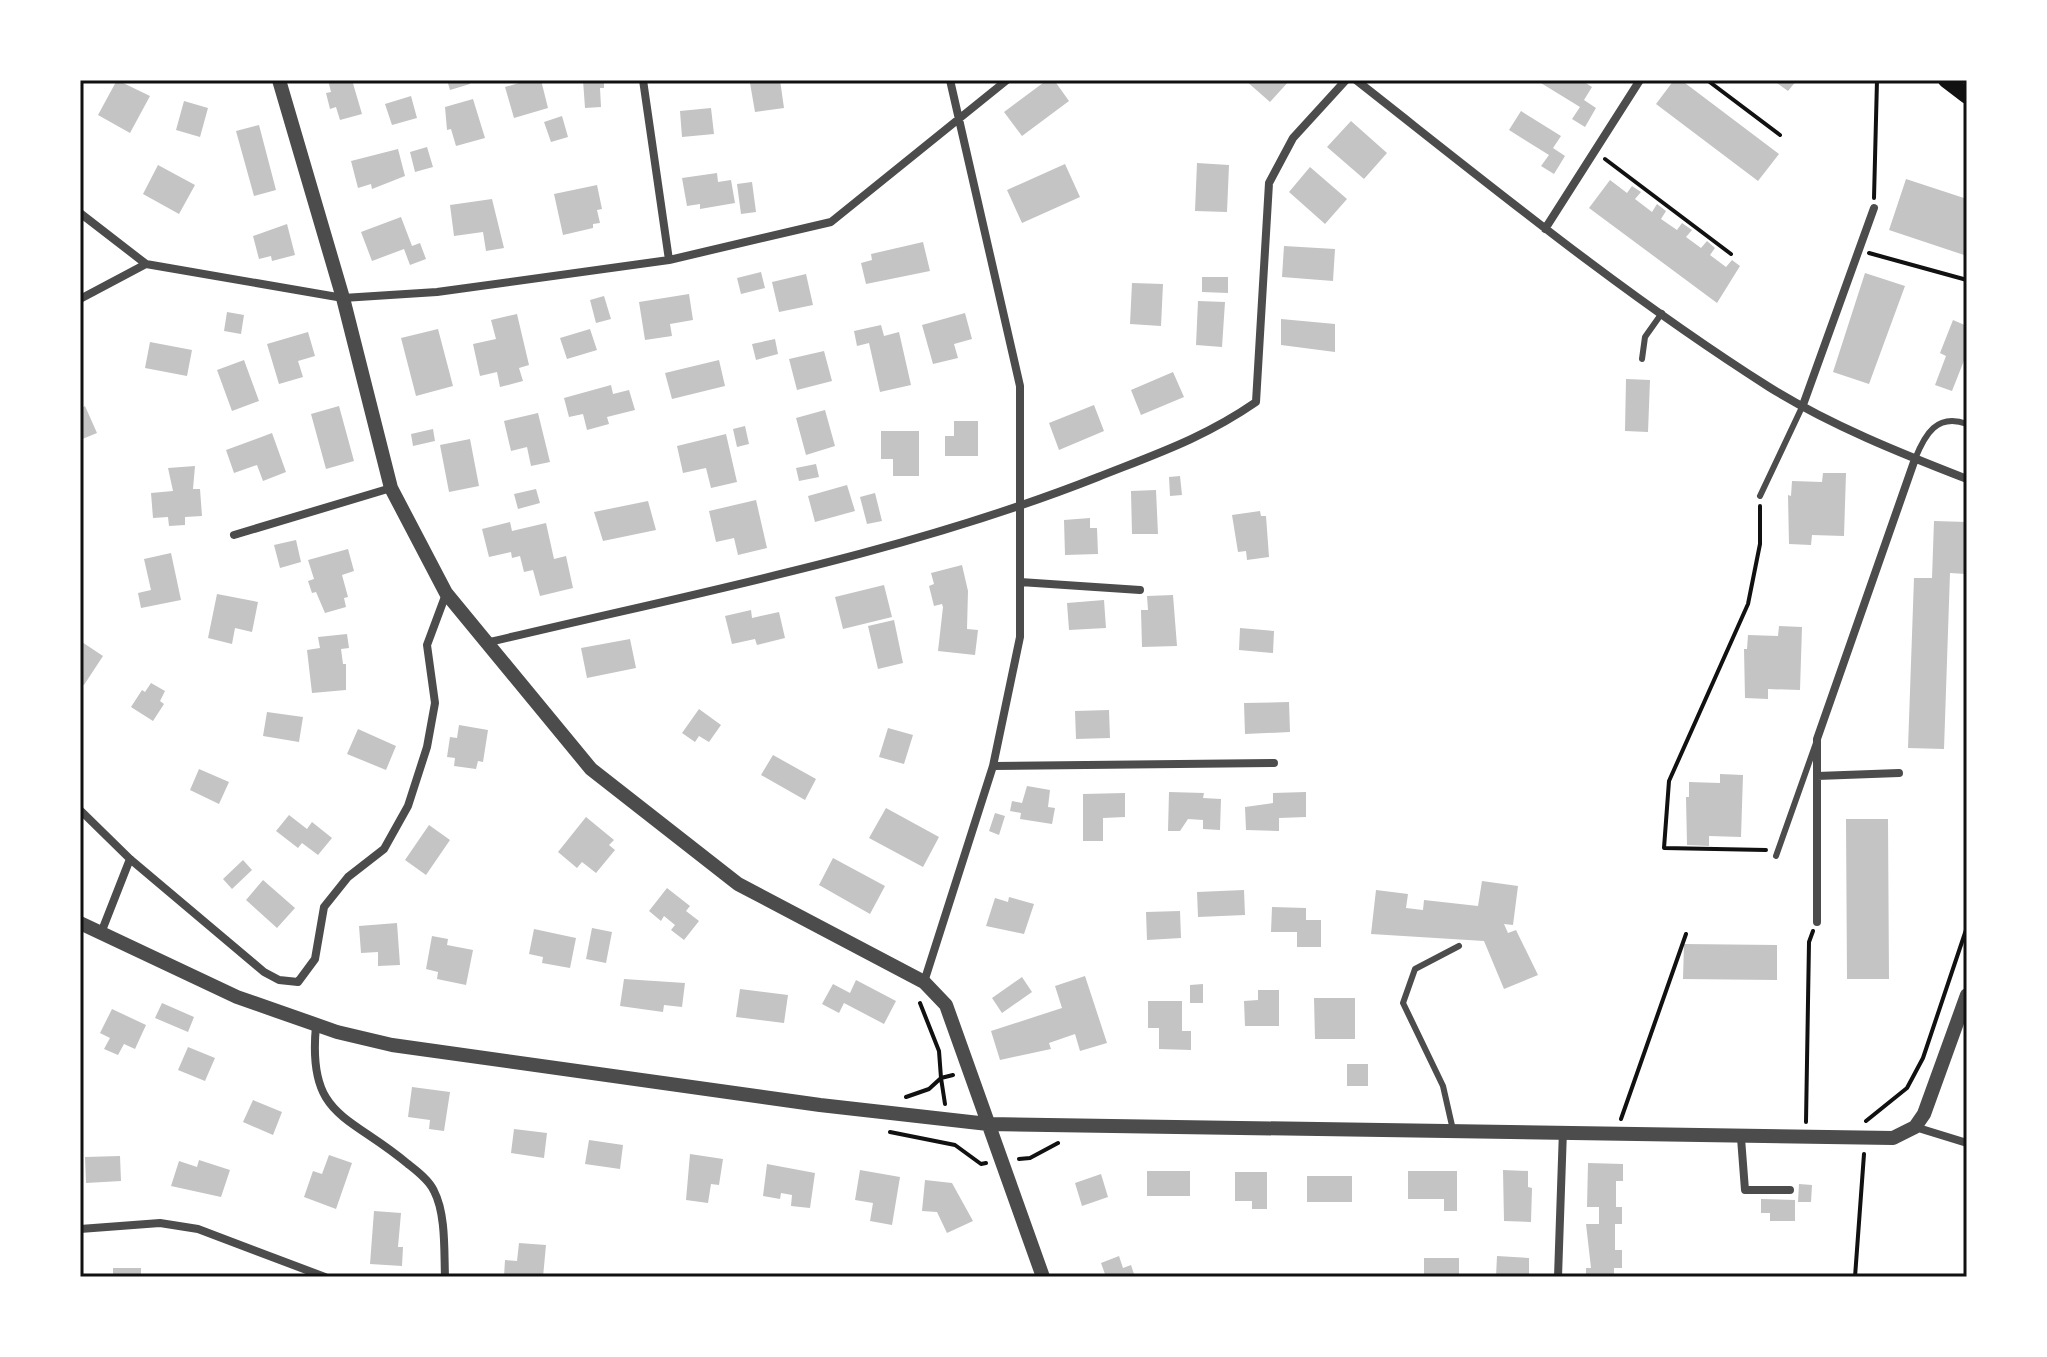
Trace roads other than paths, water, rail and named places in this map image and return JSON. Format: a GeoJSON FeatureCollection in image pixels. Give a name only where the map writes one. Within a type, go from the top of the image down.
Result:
{"type":"FeatureCollection","features":[{"type":"Feature","properties":{"kind":"main road"},"geometry":{"type":"LineString","coordinates":[[1946,80],[1967,96]]}},
{"type":"Feature","properties":{"kind":"street"},"geometry":{"type":"LineString","coordinates":[[279,80],[343,298],[391,488],[446,593],[490,642],[591,769],[738,884],[946,1005],[972,1070],[1043,1277]]}},
{"type":"Feature","properties":{"kind":"street"},"geometry":{"type":"LineString","coordinates":[[643,80],[669,260]]}},
{"type":"Feature","properties":{"kind":"street"},"geometry":{"type":"LineString","coordinates":[[920,988],[993,766],[1020,637],[1020,386],[950,80]]}},
{"type":"Feature","properties":{"kind":"street"},"geometry":{"type":"LineString","coordinates":[[80,213],[146,264],[343,298],[437,292],[669,260],[831,222],[1007,80]]}},
{"type":"Feature","properties":{"kind":"street"},"geometry":{"type":"LineString","coordinates":[[490,642],[791,573],[1021,507],[1214,431],[1256,402],[1269,183],[1293,138],[1346,80]]}},
{"type":"Feature","properties":{"kind":"street"},"geometry":{"type":"LineString","coordinates":[[1356,80],[1545,229],[1771,388],[1915,459],[1967,479]]}},
{"type":"Feature","properties":{"kind":"street"},"geometry":{"type":"LineString","coordinates":[[1545,229],[1640,80]]}},
{"type":"Feature","properties":{"kind":"street"},"geometry":{"type":"LineString","coordinates":[[1803,405],[1874,208]]}},
{"type":"Feature","properties":{"kind":"street"},"geometry":{"type":"LineString","coordinates":[[80,299],[146,264]]}},
{"type":"Feature","properties":{"kind":"street"},"geometry":{"type":"LineString","coordinates":[[1817,922],[1817,739],[1915,459]]}},
{"type":"Feature","properties":{"kind":"street"},"geometry":{"type":"LineString","coordinates":[[234,535],[391,488]]}},
{"type":"Feature","properties":{"kind":"street"},"geometry":{"type":"LineString","coordinates":[[1020,582],[1140,590]]}},
{"type":"Feature","properties":{"kind":"street"},"geometry":{"type":"LineString","coordinates":[[80,810],[130,859],[264,972],[279,980],[298,982],[315,959],[324,907],[348,877],[384,849],[408,806],[427,747],[435,703],[427,645],[446,593]]}},
{"type":"Feature","properties":{"kind":"street"},"geometry":{"type":"LineString","coordinates":[[993,766],[1274,763]]}},
{"type":"Feature","properties":{"kind":"street"},"geometry":{"type":"LineString","coordinates":[[1817,776],[1899,773]]}},
{"type":"Feature","properties":{"kind":"street"},"geometry":{"type":"LineString","coordinates":[[101,933],[130,859]]}},
{"type":"Feature","properties":{"kind":"street"},"geometry":{"type":"LineString","coordinates":[[80,923],[237,997],[316,1026],[392,1045],[820,1105],[988,1124],[1217,1130],[1563,1130],[1741,1138],[1893,1138],[1915,1127],[1933,1096],[1967,995]]}},
{"type":"Feature","properties":{"kind":"street"},"geometry":{"type":"LineString","coordinates":[[316,1026],[313,1062],[319,1088],[330,1104],[351,1125],[397,1155],[434,1191],[445,1277]]}},
{"type":"Feature","properties":{"kind":"street"},"geometry":{"type":"LineString","coordinates":[[1915,1127],[1967,1143]]}},
{"type":"Feature","properties":{"kind":"street"},"geometry":{"type":"LineString","coordinates":[[1558,1277],[1563,1130]]}},
{"type":"Feature","properties":{"kind":"street"},"geometry":{"type":"LineString","coordinates":[[1741,1138],[1745,1190],[1790,1190]]}},
{"type":"Feature","properties":{"kind":"street"},"geometry":{"type":"LineString","coordinates":[[80,1229],[160,1223],[198,1229],[325,1277]]}},
{"type":"Feature","properties":{"kind":"lane"},"geometry":{"type":"LineString","coordinates":[[1642,359],[1645,337],[1662,313]]}},
{"type":"Feature","properties":{"kind":"lane"},"geometry":{"type":"LineString","coordinates":[[1760,496],[1803,405]]}},
{"type":"Feature","properties":{"kind":"lane"},"geometry":{"type":"LineString","coordinates":[[1915,459],[1925,432],[1938,423],[1958,420],[1967,424]]}},
{"type":"Feature","properties":{"kind":"lane"},"geometry":{"type":"LineString","coordinates":[[1777,853],[1817,739]]}},
{"type":"Feature","properties":{"kind":"lane"},"geometry":{"type":"LineString","coordinates":[[1453,1130],[1443,1086],[1403,1003],[1415,969],[1459,946]]}}]}
